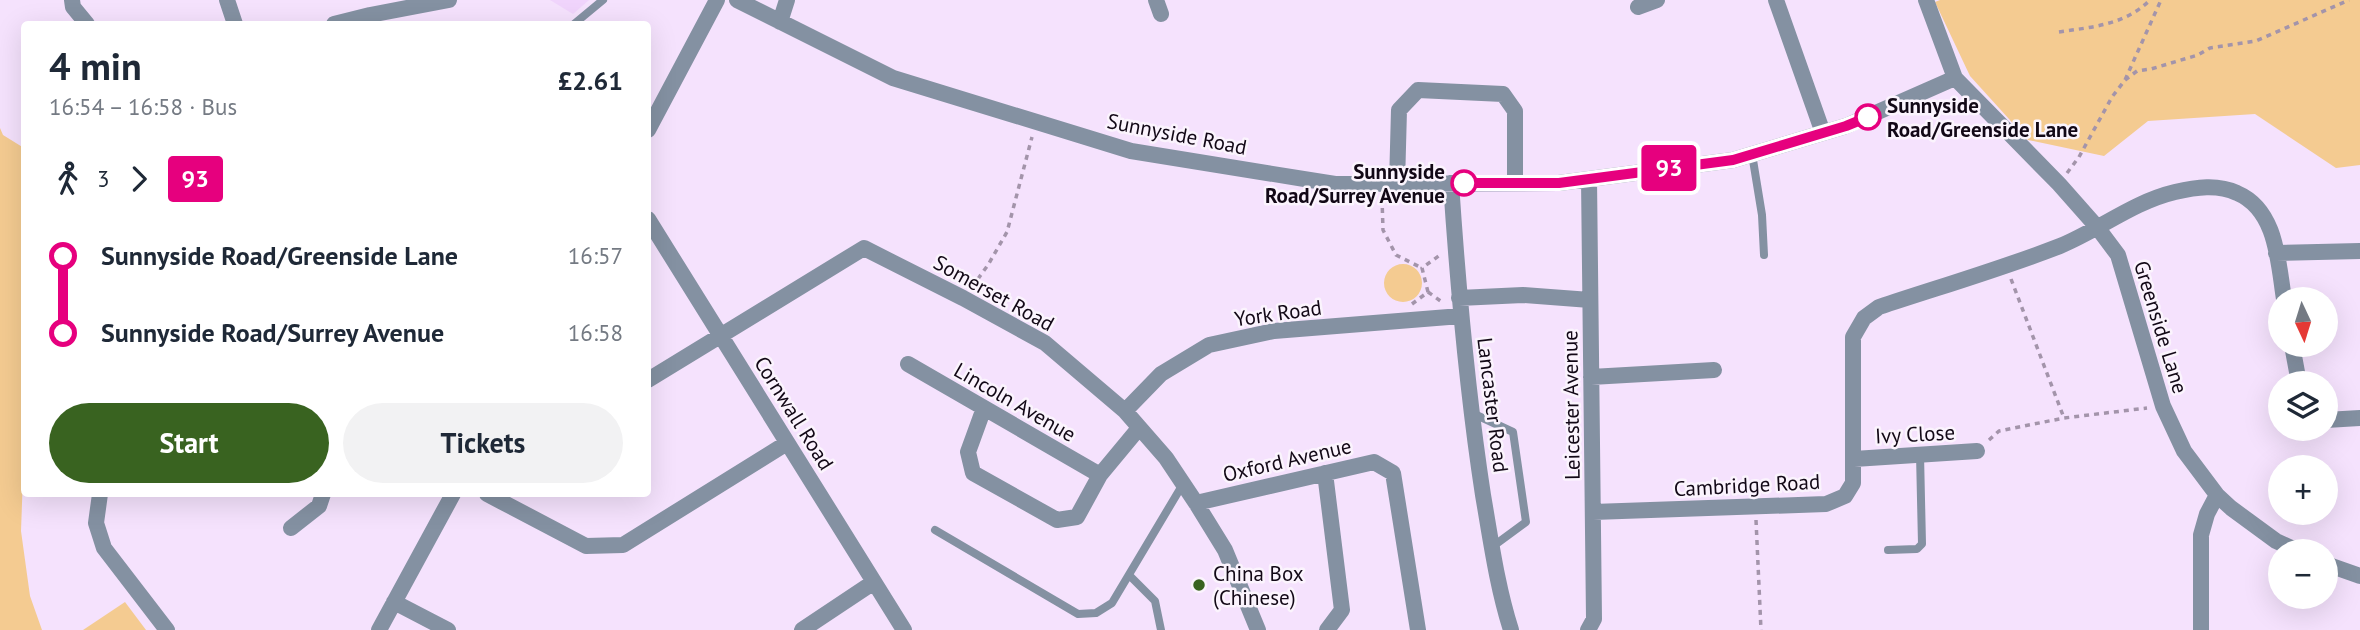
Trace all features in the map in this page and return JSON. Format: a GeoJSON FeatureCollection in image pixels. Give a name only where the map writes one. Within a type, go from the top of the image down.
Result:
{"type":"FeatureCollection","features":[{"type":"Feature","properties":{"kind":"street"},"geometry":{"type":"LineString","coordinates":[[72,0],[73,7],[85,21]]}},
{"type":"Feature","properties":{"kind":"street"},"geometry":{"type":"LineString","coordinates":[[228,0],[234,21]]}},
{"type":"Feature","properties":{"kind":"street"},"geometry":{"type":"LineString","coordinates":[[340,21],[368,7],[449,0]]}},
{"type":"Feature","properties":{"kind":"street"},"geometry":{"type":"LineString","coordinates":[[651,124],[717,0]]}},
{"type":"Feature","properties":{"kind":"street","name":"Sunnyside Road"},"geometry":{"type":"LineString","coordinates":[[737,0],[893,78],[1035,122],[1131,151],[1335,184],[1559,183],[1733,160],[1846,126],[1955,78]]}},
{"type":"Feature","properties":{"kind":"street"},"geometry":{"type":"LineString","coordinates":[[780,22],[787,0]]}},
{"type":"Feature","properties":{"kind":"street"},"geometry":{"type":"LineString","coordinates":[[1638,7],[1657,0]]}},
{"type":"Feature","properties":{"kind":"street"},"geometry":{"type":"LineString","coordinates":[[1776,0],[1824,133]]}},
{"type":"Feature","properties":{"kind":"street","name":"Greenside Lane"},"geometry":{"type":"LineString","coordinates":[[1926,0],[1955,78],[2059,184],[2097,227],[2118,256],[2163,406],[2184,451],[2217,495],[2260,530],[2276,539]]}},
{"type":"Feature","properties":{"kind":"street"},"geometry":{"type":"LineString","coordinates":[[1390,184],[1399,110],[1418,90],[1503,94],[1515,111],[1515,183]]}},
{"type":"Feature","properties":{"kind":"street","name":"Leicester Avenue"},"geometry":{"type":"LineString","coordinates":[[1588,630],[1594,619],[1589,179]]}},
{"type":"Feature","properties":{"kind":"street","name":"Lancaster Road"},"geometry":{"type":"LineString","coordinates":[[1451,183],[1470,412],[1499,592],[1511,630]]}},
{"type":"Feature","properties":{"kind":"street","name":"Cambridge Road"},"geometry":{"type":"LineString","coordinates":[[1593,512],[1826,504],[1845,496],[1853,483],[1852,346],[1857,328],[1864,318],[1879,307],[2060,246],[2132,208],[2173,192],[2200,187],[2221,187],[2239,193],[2267,219],[2282,287]]}},
{"type":"Feature","properties":{"kind":"street","name":"Cornwall Road"},"geometry":{"type":"LineString","coordinates":[[651,224],[904,630]]}},
{"type":"Feature","properties":{"kind":"street","name":"Somerset Road"},"geometry":{"type":"LineString","coordinates":[[651,378],[864,248],[1045,343],[1125,411],[1166,458],[1225,550],[1258,630]]}},
{"type":"Feature","properties":{"kind":"street"},"geometry":{"type":"LineString","coordinates":[[2276,253],[2360,250]]}},
{"type":"Feature","properties":{"kind":"street"},"geometry":{"type":"LineString","coordinates":[[1459,298],[1522,295],[1590,300]]}},
{"type":"Feature","properties":{"kind":"street","name":"York Road"},"geometry":{"type":"LineString","coordinates":[[1125,411],[1161,374],[1209,345],[1274,331],[1461,316]]}},
{"type":"Feature","properties":{"kind":"street","name":"Lincoln Avenue"},"geometry":{"type":"LineString","coordinates":[[908,364],[1100,475]]}},
{"type":"Feature","properties":{"kind":"street"},"geometry":{"type":"LineString","coordinates":[[1591,377],[1714,370]]}},
{"type":"Feature","properties":{"kind":"street"},"geometry":{"type":"LineString","coordinates":[[984,408],[968,452],[973,473],[1057,520],[1077,517],[1100,475],[1139,428]]}},
{"type":"Feature","properties":{"kind":"street"},"geometry":{"type":"LineString","coordinates":[[2338,419],[2360,418]]}},
{"type":"Feature","properties":{"kind":"street"},"geometry":{"type":"LineString","coordinates":[[493,497],[586,546],[623,545],[787,443]]}},
{"type":"Feature","properties":{"kind":"street","name":"Ivy Close"},"geometry":{"type":"LineString","coordinates":[[1854,458],[1978,451]]}},
{"type":"Feature","properties":{"kind":"street","name":"Oxford Avenue"},"geometry":{"type":"LineString","coordinates":[[1196,503],[1374,462],[1393,473],[1418,630]]}},
{"type":"Feature","properties":{"kind":"street"},"geometry":{"type":"LineString","coordinates":[[1325,473],[1342,610],[1327,630]]}},
{"type":"Feature","properties":{"kind":"street"},"geometry":{"type":"LineString","coordinates":[[2201,630],[2200,535],[2217,495]]}},
{"type":"Feature","properties":{"kind":"street"},"geometry":{"type":"LineString","coordinates":[[100,497],[96,523],[104,548],[167,630]]}},
{"type":"Feature","properties":{"kind":"street"},"geometry":{"type":"LineString","coordinates":[[291,528],[319,506],[323,497]]}},
{"type":"Feature","properties":{"kind":"street"},"geometry":{"type":"LineString","coordinates":[[379,630],[451,497]]}},
{"type":"Feature","properties":{"kind":"street"},"geometry":{"type":"LineString","coordinates":[[2338,568],[2360,576]]}},
{"type":"Feature","properties":{"kind":"street"},"geometry":{"type":"LineString","coordinates":[[802,630],[874,582]]}},
{"type":"Feature","properties":{"kind":"street"},"geometry":{"type":"LineString","coordinates":[[394,602],[448,630]]}},
{"type":"Feature","properties":{"kind":"lane"},"geometry":{"type":"LineString","coordinates":[[578,21],[603,0]]}},
{"type":"Feature","properties":{"kind":"lane"},"geometry":{"type":"LineString","coordinates":[[1752,154],[1762,215],[1764,255]]}},
{"type":"Feature","properties":{"kind":"lane"},"geometry":{"type":"LineString","coordinates":[[1470,412],[1513,432],[1526,522],[1492,547]]}},
{"type":"Feature","properties":{"kind":"lane"},"geometry":{"type":"LineString","coordinates":[[1888,551],[1917,549],[1922,544],[1920,454]]}},
{"type":"Feature","properties":{"kind":"lane"},"geometry":{"type":"LineString","coordinates":[[935,530],[1078,614],[1096,613],[1112,603],[1183,484]]}},
{"type":"Feature","properties":{"kind":"lane"},"geometry":{"type":"LineString","coordinates":[[1129,575],[1155,601],[1161,630]]}},
{"type":"Feature","properties":{"kind":"path"},"geometry":{"type":"LineString","coordinates":[[2059,32],[2118,22],[2150,0]]}},
{"type":"Feature","properties":{"kind":"path"},"geometry":{"type":"LineString","coordinates":[[2059,184],[2079,157],[2112,97],[2125,80],[2161,0]]}},
{"type":"Feature","properties":{"kind":"path"},"geometry":{"type":"LineString","coordinates":[[2125,80],[2137,71],[2198,55],[2210,48],[2256,41],[2349,0]]}},
{"type":"Feature","properties":{"kind":"path"},"geometry":{"type":"LineString","coordinates":[[963,298],[988,265],[1007,232],[1035,122]]}},
{"type":"Feature","properties":{"kind":"path"},"geometry":{"type":"LineString","coordinates":[[1390,184],[1383,230],[1396,255],[1422,268],[1428,292]]}},
{"type":"Feature","properties":{"kind":"path"},"geometry":{"type":"LineString","coordinates":[[1422,268],[1455,243]]}},
{"type":"Feature","properties":{"kind":"path"},"geometry":{"type":"LineString","coordinates":[[2006,264],[2064,418]]}},
{"type":"Feature","properties":{"kind":"path"},"geometry":{"type":"LineString","coordinates":[[1978,451],[1999,431],[2064,418],[2163,406]]}},
{"type":"Feature","properties":{"kind":"path"},"geometry":{"type":"LineString","coordinates":[[1755,506],[1761,630]]}},
{"type":"Feature","properties":{"kind":"shaded area"},"geometry":{"type":"Polygon","coordinates":[[[550,0],[589,0],[573,14],[550,0]]]}},
{"type":"Feature","properties":{"kind":"shaded area"},"geometry":{"type":"Polygon","coordinates":[[[2360,0],[2360,165],[2336,168],[2255,114],[2148,121],[2104,156],[2028,140],[1970,76],[1935,2],[2360,0]]]}},
{"type":"Feature","properties":{"kind":"shaded area"},"geometry":{"type":"Polygon","coordinates":[[[0,128],[3,135],[21,146],[21,531],[30,596],[42,630],[0,630],[0,128]]]}},
{"type":"Feature","properties":{"kind":"shaded area"},"geometry":{"type":"Polygon","coordinates":[[[1403,264],[1417,269],[1422,283],[1417,297],[1403,302],[1389,297],[1384,283],[1389,269],[1403,264]]]}},
{"type":"Feature","properties":{"kind":"shaded area"},"geometry":{"type":"Polygon","coordinates":[[[125,602],[146,630],[83,630],[125,602]]]}},
{"type":"Feature","properties":{"kind":"bus line","name":"93"},"geometry":{"type":"LineString","coordinates":[[1464,183],[1559,183],[1733,160],[1868,117]]}},
{"type":"Feature","properties":{"kind":"place","name":"Sunnyside Road/Greenside Lane"},"geometry":{"type":"Point","coordinates":[1868,117]}},
{"type":"Feature","properties":{"kind":"place","name":"Sunnyside Road/Surrey Avenue"},"geometry":{"type":"Point","coordinates":[1464,183]}},
{"type":"Feature","properties":{"kind":"place","name":"China Box (Chinese)"},"geometry":{"type":"Point","coordinates":[1199,585]}}]}
